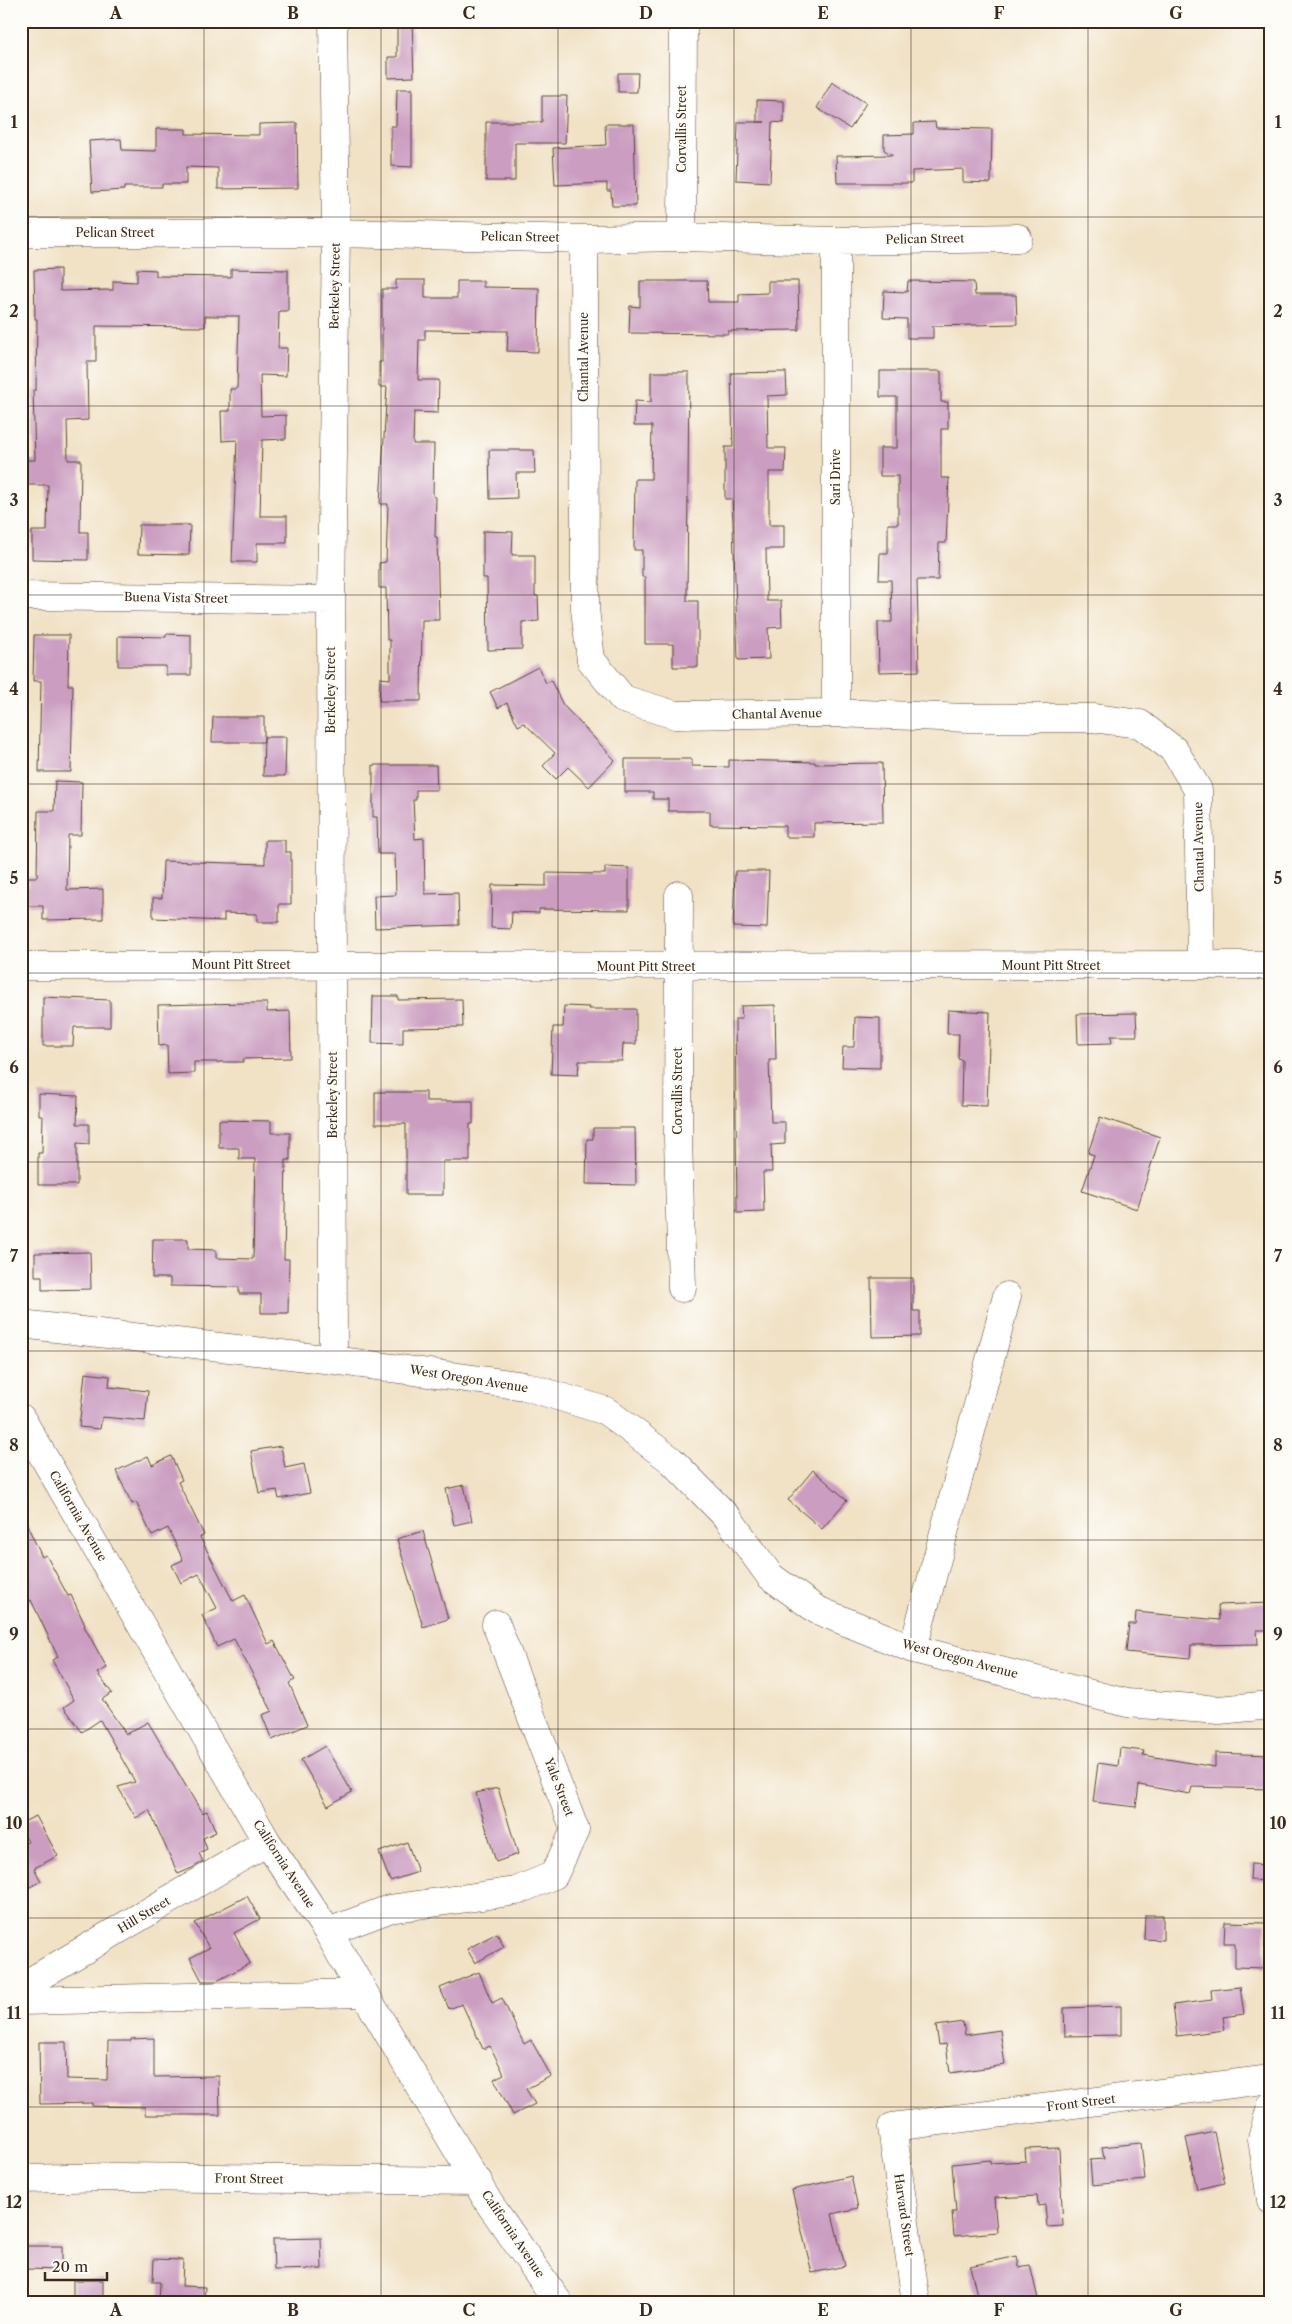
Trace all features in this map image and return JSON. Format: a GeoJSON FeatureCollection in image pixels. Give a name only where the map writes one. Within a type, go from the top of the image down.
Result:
{"type":"FeatureCollection","features":[{"type":"Feature","properties":{"kind":"street","name":"Berkeley Street"},"geometry":{"type":"LineString","coordinates":[[333,21],[336,233],[331,600],[333,1360]]}},
{"type":"Feature","properties":{"kind":"street","name":"Corvallis Street"},"geometry":{"type":"LineString","coordinates":[[682,237],[683,21]]}},
{"type":"Feature","properties":{"kind":"street","name":"Pelican Street"},"geometry":{"type":"LineString","coordinates":[[21,233],[336,233],[584,239],[682,237],[836,241],[1018,238]]}},
{"type":"Feature","properties":{"kind":"street","name":"Chantal Avenue"},"geometry":{"type":"LineString","coordinates":[[584,239],[585,608],[591,660],[623,699],[675,715],[836,713],[967,718],[1093,718],[1140,724],[1174,750],[1198,790],[1201,965]]}},
{"type":"Feature","properties":{"kind":"street","name":"Sari Drive"},"geometry":{"type":"LineString","coordinates":[[836,241],[836,713]]}},
{"type":"Feature","properties":{"kind":"street","name":"Buena Vista Street"},"geometry":{"type":"LineString","coordinates":[[21,596],[331,600]]}},
{"type":"Feature","properties":{"kind":"street","name":"Corvallis Street"},"geometry":{"type":"LineString","coordinates":[[679,894],[678,1137],[682,1288]]}},
{"type":"Feature","properties":{"kind":"street","name":"Mount Pitt Street"},"geometry":{"type":"LineString","coordinates":[[21,966],[333,964],[678,967],[1271,965]]}},
{"type":"Feature","properties":{"kind":"street"},"geometry":{"type":"LineString","coordinates":[[913,1648],[1007,1296]]}},
{"type":"Feature","properties":{"kind":"street","name":"West Oregon Avenue"},"geometry":{"type":"LineString","coordinates":[[21,1324],[333,1360],[525,1386],[606,1411],[671,1460],[728,1518],[770,1576],[817,1610],[913,1648],[1127,1703],[1219,1710],[1271,1705]]}},
{"type":"Feature","properties":{"kind":"street","name":"California Avenue"},"geometry":{"type":"LineString","coordinates":[[21,1418],[267,1842],[328,1932],[478,2181],[489,2203],[559,2303]]}},
{"type":"Feature","properties":{"kind":"street","name":"Yale Street"},"geometry":{"type":"LineString","coordinates":[[328,1932],[389,1909],[516,1891],[554,1875],[575,1830],[496,1624]]}},
{"type":"Feature","properties":{"kind":"street","name":"Hill Street"},"geometry":{"type":"LineString","coordinates":[[21,1987],[267,1842]]}},
{"type":"Feature","properties":{"kind":"street"},"geometry":{"type":"LineString","coordinates":[[21,2001],[362,1993],[328,1932]]}},
{"type":"Feature","properties":{"kind":"street","name":"Front Street"},"geometry":{"type":"LineString","coordinates":[[892,2127],[1271,2079]]}},
{"type":"Feature","properties":{"kind":"street"},"geometry":{"type":"LineString","coordinates":[[1271,2106],[1262,2139],[1271,2200]]}},
{"type":"Feature","properties":{"kind":"street","name":"Harvard Street"},"geometry":{"type":"LineString","coordinates":[[892,2127],[916,2303]]}},
{"type":"Feature","properties":{"kind":"street","name":"Front Street"},"geometry":{"type":"LineString","coordinates":[[21,2179],[115,2177],[478,2181]]}},
{"type":"Feature","properties":{"kind":"building"},"geometry":{"type":"Polygon","coordinates":[[[397,21],[412,21],[414,77],[388,78],[388,57],[397,57],[397,21]]]}},
{"type":"Feature","properties":{"kind":"building"},"geometry":{"type":"Polygon","coordinates":[[[618,73],[638,73],[637,92],[618,92],[618,73]]]}},
{"type":"Feature","properties":{"kind":"building"},"geometry":{"type":"Polygon","coordinates":[[[832,82],[866,103],[850,129],[817,108],[832,82]]]}},
{"type":"Feature","properties":{"kind":"building"},"geometry":{"type":"Polygon","coordinates":[[[397,89],[412,89],[412,167],[391,166],[391,126],[396,126],[397,89]]]}},
{"type":"Feature","properties":{"kind":"building"},"geometry":{"type":"Polygon","coordinates":[[[542,96],[567,96],[565,143],[515,143],[515,181],[486,181],[486,122],[542,122],[542,96]]]}},
{"type":"Feature","properties":{"kind":"building"},"geometry":{"type":"Polygon","coordinates":[[[757,100],[784,101],[784,123],[772,122],[770,182],[736,180],[738,122],[757,122],[757,100]]]}},
{"type":"Feature","properties":{"kind":"building"},"geometry":{"type":"Polygon","coordinates":[[[935,122],[936,128],[992,129],[991,183],[963,182],[963,169],[912,171],[912,183],[837,183],[836,156],[893,155],[884,150],[884,135],[914,134],[914,123],[935,122]]]}},
{"type":"Feature","properties":{"kind":"building"},"geometry":{"type":"Polygon","coordinates":[[[297,123],[298,188],[218,189],[218,168],[186,167],[186,184],[162,184],[162,187],[124,187],[124,190],[92,192],[89,141],[121,139],[122,150],[156,151],[156,129],[186,129],[186,134],[259,135],[259,124],[297,123]]]}},
{"type":"Feature","properties":{"kind":"building"},"geometry":{"type":"Polygon","coordinates":[[[605,124],[634,124],[636,206],[612,206],[611,191],[607,191],[607,183],[555,185],[553,148],[606,145],[605,124]]]}},
{"type":"Feature","properties":{"kind":"building"},"geometry":{"type":"Polygon","coordinates":[[[60,269],[60,291],[113,290],[113,281],[137,282],[137,269],[156,270],[156,276],[231,277],[231,269],[288,270],[288,311],[279,311],[278,348],[287,348],[286,376],[260,375],[261,416],[286,415],[286,439],[262,440],[260,516],[287,516],[287,543],[257,543],[257,562],[232,562],[237,440],[222,441],[221,411],[230,411],[230,389],[237,389],[239,316],[205,316],[205,327],[96,326],[96,362],[87,362],[88,420],[67,421],[68,460],[81,460],[80,532],[88,532],[88,560],[32,559],[32,531],[47,531],[48,485],[23,485],[23,460],[35,460],[33,390],[36,390],[37,319],[35,319],[34,270],[60,269]]]}},
{"type":"Feature","properties":{"kind":"building"},"geometry":{"type":"Polygon","coordinates":[[[396,280],[425,280],[425,298],[457,298],[457,281],[483,281],[483,287],[539,288],[538,352],[507,351],[508,331],[425,330],[425,340],[419,340],[418,380],[439,380],[438,413],[414,412],[413,444],[434,444],[433,496],[436,497],[435,537],[437,537],[439,620],[422,620],[421,701],[379,701],[380,678],[390,679],[390,640],[387,640],[386,588],[379,588],[379,563],[386,562],[388,504],[380,504],[387,387],[379,387],[379,362],[382,362],[382,289],[396,289],[396,280]]]}},
{"type":"Feature","properties":{"kind":"building"},"geometry":{"type":"Polygon","coordinates":[[[640,281],[707,281],[708,302],[739,302],[739,294],[768,293],[768,281],[798,281],[799,330],[728,331],[728,334],[629,333],[630,306],[640,307],[640,281]]]}},
{"type":"Feature","properties":{"kind":"building"},"geometry":{"type":"Polygon","coordinates":[[[908,281],[974,282],[975,295],[1016,295],[1017,324],[933,326],[933,338],[907,338],[907,319],[883,318],[884,291],[907,292],[908,281]]]}},
{"type":"Feature","properties":{"kind":"building"},"geometry":{"type":"Polygon","coordinates":[[[880,371],[941,371],[941,402],[948,402],[948,429],[941,429],[941,478],[949,478],[946,543],[939,543],[938,580],[917,580],[919,671],[879,672],[878,622],[892,622],[891,580],[879,580],[880,553],[888,553],[888,524],[898,524],[898,476],[880,476],[880,448],[897,448],[897,397],[880,397],[880,371]]]}},
{"type":"Feature","properties":{"kind":"building"},"geometry":{"type":"Polygon","coordinates":[[[651,372],[689,372],[687,601],[698,601],[698,667],[673,667],[673,644],[645,644],[645,577],[642,577],[642,550],[634,550],[635,479],[651,479],[652,426],[634,426],[635,401],[651,402],[651,372]]]}},
{"type":"Feature","properties":{"kind":"building"},"geometry":{"type":"Polygon","coordinates":[[[786,372],[787,395],[767,396],[768,448],[786,448],[785,472],[769,472],[769,525],[784,525],[784,549],[766,549],[767,601],[781,601],[782,627],[768,628],[769,659],[738,660],[732,499],[725,499],[725,447],[733,447],[731,373],[786,372]]]}},
{"type":"Feature","properties":{"kind":"building"},"geometry":{"type":"Polygon","coordinates":[[[489,450],[534,450],[535,473],[516,473],[517,498],[490,499],[489,450]]]}},
{"type":"Feature","properties":{"kind":"building"},"geometry":{"type":"Polygon","coordinates":[[[139,525],[190,525],[189,555],[138,554],[139,525]]]}},
{"type":"Feature","properties":{"kind":"building"},"geometry":{"type":"Polygon","coordinates":[[[483,531],[513,532],[512,555],[535,555],[535,596],[538,596],[539,621],[522,622],[522,649],[488,650],[487,578],[483,578],[483,531]]]}},
{"type":"Feature","properties":{"kind":"building"},"geometry":{"type":"Polygon","coordinates":[[[166,634],[191,635],[191,675],[166,675],[166,666],[118,666],[118,636],[166,637],[166,634]]]}},
{"type":"Feature","properties":{"kind":"building"},"geometry":{"type":"Polygon","coordinates":[[[34,635],[69,635],[68,685],[73,685],[71,772],[39,772],[41,681],[33,681],[34,635]]]}},
{"type":"Feature","properties":{"kind":"building"},"geometry":{"type":"Polygon","coordinates":[[[538,667],[546,683],[551,681],[563,705],[615,760],[589,787],[568,767],[556,779],[543,766],[555,753],[524,723],[518,726],[507,703],[498,708],[490,692],[538,667]]]}},
{"type":"Feature","properties":{"kind":"building"},"geometry":{"type":"Polygon","coordinates":[[[213,717],[264,717],[264,742],[212,742],[213,717]]]}},
{"type":"Feature","properties":{"kind":"building"},"geometry":{"type":"Polygon","coordinates":[[[264,737],[286,737],[285,776],[263,776],[264,737]]]}},
{"type":"Feature","properties":{"kind":"building"},"geometry":{"type":"Polygon","coordinates":[[[625,759],[692,759],[692,766],[729,767],[729,760],[815,762],[815,764],[882,763],[883,822],[814,823],[814,837],[785,837],[785,826],[710,825],[710,811],[668,811],[668,799],[653,799],[653,792],[625,792],[625,759]]]}},
{"type":"Feature","properties":{"kind":"building"},"geometry":{"type":"Polygon","coordinates":[[[373,765],[436,765],[437,790],[416,790],[416,800],[413,800],[415,839],[424,838],[425,894],[458,893],[459,925],[375,928],[374,896],[396,895],[395,854],[378,854],[377,817],[373,817],[373,765]]]}},
{"type":"Feature","properties":{"kind":"building"},"geometry":{"type":"Polygon","coordinates":[[[55,781],[82,782],[81,835],[68,835],[67,890],[103,889],[103,919],[43,920],[43,906],[28,906],[28,877],[37,877],[38,811],[54,811],[55,781]]]}},
{"type":"Feature","properties":{"kind":"building"},"geometry":{"type":"Polygon","coordinates":[[[265,840],[285,840],[285,852],[291,852],[291,904],[279,904],[279,922],[257,922],[257,914],[224,913],[224,921],[153,918],[153,898],[162,898],[163,861],[265,864],[265,840]]]}},
{"type":"Feature","properties":{"kind":"building"},"geometry":{"type":"Polygon","coordinates":[[[605,867],[629,868],[629,910],[539,909],[539,913],[512,912],[511,929],[491,928],[492,885],[546,886],[546,873],[605,874],[605,867]]]}},
{"type":"Feature","properties":{"kind":"building"},"geometry":{"type":"Polygon","coordinates":[[[735,871],[769,871],[767,928],[733,927],[735,871]]]}},
{"type":"Feature","properties":{"kind":"building"},"geometry":{"type":"Polygon","coordinates":[[[373,996],[398,996],[398,1000],[462,999],[463,1027],[403,1028],[403,1044],[372,1043],[373,996]]]}},
{"type":"Feature","properties":{"kind":"building"},"geometry":{"type":"Polygon","coordinates":[[[43,997],[110,1000],[110,1027],[74,1027],[73,1046],[43,1046],[43,997]]]}},
{"type":"Feature","properties":{"kind":"building"},"geometry":{"type":"Polygon","coordinates":[[[267,1003],[267,1012],[290,1011],[291,1058],[243,1059],[243,1062],[194,1062],[194,1073],[168,1074],[167,1045],[159,1046],[158,1005],[267,1003]]]}},
{"type":"Feature","properties":{"kind":"building"},"geometry":{"type":"Polygon","coordinates":[[[775,1005],[776,1060],[769,1060],[771,1122],[785,1122],[785,1144],[771,1145],[772,1172],[763,1172],[764,1212],[737,1213],[735,1019],[742,1019],[741,1006],[775,1005]]]}},
{"type":"Feature","properties":{"kind":"building"},"geometry":{"type":"Polygon","coordinates":[[[564,1006],[589,1007],[588,1009],[636,1009],[636,1044],[623,1044],[622,1061],[579,1061],[578,1075],[551,1074],[553,1027],[563,1027],[564,1006]]]}},
{"type":"Feature","properties":{"kind":"building"},"geometry":{"type":"Polygon","coordinates":[[[948,1010],[990,1012],[987,1106],[961,1105],[962,1060],[958,1059],[959,1034],[947,1034],[948,1010]]]}},
{"type":"Feature","properties":{"kind":"building"},"geometry":{"type":"Polygon","coordinates":[[[1136,1013],[1137,1036],[1111,1036],[1112,1043],[1078,1044],[1077,1014],[1136,1013]]]}},
{"type":"Feature","properties":{"kind":"building"},"geometry":{"type":"Polygon","coordinates":[[[855,1017],[880,1018],[880,1068],[842,1067],[843,1047],[854,1047],[855,1017]]]}},
{"type":"Feature","properties":{"kind":"building"},"geometry":{"type":"Polygon","coordinates":[[[375,1092],[426,1092],[426,1101],[473,1101],[473,1124],[470,1124],[470,1161],[443,1161],[443,1195],[406,1195],[406,1124],[375,1124],[375,1092]]]}},
{"type":"Feature","properties":{"kind":"building"},"geometry":{"type":"Polygon","coordinates":[[[39,1094],[78,1096],[77,1124],[89,1124],[89,1144],[77,1143],[77,1185],[38,1185],[38,1153],[42,1153],[43,1116],[39,1116],[39,1094]]]}},
{"type":"Feature","properties":{"kind":"building"},"geometry":{"type":"Polygon","coordinates":[[[1100,1117],[1160,1137],[1137,1209],[1082,1191],[1094,1155],[1088,1153],[1100,1117]]]}},
{"type":"Feature","properties":{"kind":"building"},"geometry":{"type":"Polygon","coordinates":[[[219,1120],[271,1121],[271,1133],[290,1133],[290,1160],[286,1160],[284,1259],[289,1259],[288,1313],[261,1313],[261,1294],[239,1294],[239,1287],[170,1286],[170,1278],[152,1278],[153,1239],[188,1239],[188,1249],[216,1250],[216,1258],[253,1259],[255,1159],[239,1159],[239,1148],[219,1148],[219,1120]]]}},
{"type":"Feature","properties":{"kind":"building"},"geometry":{"type":"Polygon","coordinates":[[[593,1128],[635,1128],[636,1185],[586,1184],[587,1139],[593,1139],[593,1128]]]}},
{"type":"Feature","properties":{"kind":"building"},"geometry":{"type":"Polygon","coordinates":[[[90,1252],[91,1289],[42,1290],[42,1276],[35,1276],[35,1253],[90,1252]]]}},
{"type":"Feature","properties":{"kind":"building"},"geometry":{"type":"Polygon","coordinates":[[[871,1278],[913,1278],[913,1311],[920,1311],[920,1336],[872,1337],[871,1278]]]}},
{"type":"Feature","properties":{"kind":"building"},"geometry":{"type":"Polygon","coordinates":[[[85,1373],[110,1376],[109,1387],[148,1391],[145,1421],[102,1417],[100,1429],[79,1427],[85,1373]]]}},
{"type":"Feature","properties":{"kind":"building"},"geometry":{"type":"Polygon","coordinates":[[[281,1446],[285,1468],[304,1464],[310,1493],[279,1499],[277,1490],[259,1493],[251,1451],[281,1446]]]}},
{"type":"Feature","properties":{"kind":"building"},"geometry":{"type":"Polygon","coordinates":[[[148,1456],[152,1465],[171,1456],[182,1480],[178,1482],[204,1535],[200,1537],[233,1601],[245,1595],[268,1644],[274,1641],[295,1680],[289,1683],[307,1725],[272,1740],[262,1715],[272,1711],[234,1639],[217,1647],[202,1615],[217,1608],[199,1574],[181,1583],[172,1565],[183,1560],[168,1528],[152,1536],[136,1502],[132,1504],[116,1471],[148,1456]]]}},
{"type":"Feature","properties":{"kind":"building"},"geometry":{"type":"Polygon","coordinates":[[[813,1470],[847,1500],[822,1529],[788,1500],[813,1470]]]}},
{"type":"Feature","properties":{"kind":"building"},"geometry":{"type":"Polygon","coordinates":[[[464,1485],[472,1521],[454,1525],[446,1489],[464,1485]]]}},
{"type":"Feature","properties":{"kind":"building"},"geometry":{"type":"Polygon","coordinates":[[[21,1512],[42,1557],[46,1555],[68,1596],[71,1595],[84,1626],[107,1668],[97,1673],[112,1693],[102,1699],[126,1734],[148,1722],[202,1813],[207,1811],[216,1832],[203,1838],[207,1849],[199,1853],[203,1862],[192,1868],[178,1874],[149,1810],[136,1818],[118,1787],[135,1782],[100,1720],[82,1732],[64,1707],[74,1700],[52,1660],[58,1657],[31,1600],[26,1603],[21,1593],[21,1512]]]}},
{"type":"Feature","properties":{"kind":"building"},"geometry":{"type":"Polygon","coordinates":[[[423,1531],[448,1619],[423,1627],[397,1539],[423,1531]]]}},
{"type":"Feature","properties":{"kind":"building"},"geometry":{"type":"Polygon","coordinates":[[[1271,1603],[1271,1630],[1257,1630],[1258,1644],[1191,1645],[1190,1658],[1126,1652],[1129,1624],[1135,1624],[1136,1612],[1219,1620],[1218,1605],[1271,1603]]]}},
{"type":"Feature","properties":{"kind":"building"},"geometry":{"type":"Polygon","coordinates":[[[325,1746],[352,1792],[328,1806],[301,1760],[325,1746]]]}},
{"type":"Feature","properties":{"kind":"building"},"geometry":{"type":"Polygon","coordinates":[[[1120,1748],[1144,1751],[1143,1755],[1215,1767],[1215,1753],[1271,1755],[1271,1789],[1192,1787],[1190,1794],[1139,1785],[1136,1807],[1093,1802],[1098,1763],[1118,1766],[1120,1748]]]}},
{"type":"Feature","properties":{"kind":"building"},"geometry":{"type":"Polygon","coordinates":[[[498,1788],[518,1854],[496,1862],[476,1793],[498,1788]]]}},
{"type":"Feature","properties":{"kind":"building"},"geometry":{"type":"Polygon","coordinates":[[[36,1816],[58,1856],[34,1868],[41,1881],[21,1892],[21,1843],[22,1845],[28,1842],[21,1828],[21,1823],[36,1816]]]}},
{"type":"Feature","properties":{"kind":"building"},"geometry":{"type":"Polygon","coordinates":[[[407,1842],[418,1872],[390,1881],[379,1852],[407,1842]]]}},
{"type":"Feature","properties":{"kind":"building"},"geometry":{"type":"Polygon","coordinates":[[[1251,1864],[1271,1865],[1271,1881],[1250,1880],[1251,1864]]]}},
{"type":"Feature","properties":{"kind":"building"},"geometry":{"type":"Polygon","coordinates":[[[247,1896],[260,1919],[234,1933],[250,1963],[217,1981],[202,1981],[190,1958],[209,1948],[195,1923],[247,1896]]]}},
{"type":"Feature","properties":{"kind":"building"},"geometry":{"type":"Polygon","coordinates":[[[1145,1915],[1163,1915],[1163,1940],[1144,1939],[1145,1915]]]}},
{"type":"Feature","properties":{"kind":"building"},"geometry":{"type":"Polygon","coordinates":[[[1225,1922],[1266,1923],[1264,1968],[1235,1967],[1235,1943],[1224,1943],[1225,1922]]]}},
{"type":"Feature","properties":{"kind":"building"},"geometry":{"type":"Polygon","coordinates":[[[497,1933],[504,1947],[475,1963],[467,1949],[497,1933]]]}},
{"type":"Feature","properties":{"kind":"building"},"geometry":{"type":"Polygon","coordinates":[[[479,1972],[492,2003],[502,1998],[524,2044],[531,2040],[551,2076],[526,2089],[535,2104],[513,2115],[494,2079],[504,2074],[490,2046],[483,2049],[462,2004],[449,2009],[440,1988],[479,1972]]]}},
{"type":"Feature","properties":{"kind":"building"},"geometry":{"type":"Polygon","coordinates":[[[1240,1987],[1244,2014],[1223,2017],[1225,2030],[1177,2036],[1173,2005],[1212,2000],[1211,1990],[1240,1987]]]}},
{"type":"Feature","properties":{"kind":"building"},"geometry":{"type":"Polygon","coordinates":[[[1121,2006],[1121,2035],[1065,2036],[1064,2008],[1121,2006]]]}},
{"type":"Feature","properties":{"kind":"building"},"geometry":{"type":"Polygon","coordinates":[[[963,2022],[965,2035],[1000,2030],[1005,2065],[950,2073],[946,2044],[939,2045],[936,2026],[963,2022]]]}},
{"type":"Feature","properties":{"kind":"building"},"geometry":{"type":"Polygon","coordinates":[[[154,2038],[154,2077],[219,2076],[220,2115],[145,2115],[145,2107],[92,2106],[92,2103],[40,2104],[39,2042],[66,2042],[67,2079],[107,2080],[108,2041],[154,2038]]]}},
{"type":"Feature","properties":{"kind":"building"},"geometry":{"type":"Polygon","coordinates":[[[1214,2132],[1225,2183],[1197,2189],[1186,2138],[1214,2132]]]}},
{"type":"Feature","properties":{"kind":"building"},"geometry":{"type":"Polygon","coordinates":[[[1141,2143],[1145,2180],[1092,2185],[1090,2160],[1104,2159],[1102,2147],[1141,2143]]]}},
{"type":"Feature","properties":{"kind":"building"},"geometry":{"type":"Polygon","coordinates":[[[1059,2148],[1063,2226],[1047,2227],[1045,2205],[1038,2206],[1037,2196],[994,2198],[997,2232],[954,2236],[952,2212],[956,2212],[952,2164],[990,2160],[990,2163],[1026,2161],[1025,2149],[1059,2148]]]}},
{"type":"Feature","properties":{"kind":"building"},"geometry":{"type":"Polygon","coordinates":[[[851,2176],[858,2208],[832,2214],[845,2266],[812,2273],[792,2190],[851,2176]]]}},
{"type":"Feature","properties":{"kind":"building"},"geometry":{"type":"Polygon","coordinates":[[[321,2238],[322,2269],[274,2270],[273,2239],[321,2238]]]}},
{"type":"Feature","properties":{"kind":"building"},"geometry":{"type":"Polygon","coordinates":[[[26,2246],[62,2246],[62,2270],[25,2269],[26,2246]]]}},
{"type":"Feature","properties":{"kind":"building"},"geometry":{"type":"Polygon","coordinates":[[[1017,2256],[1019,2267],[1030,2265],[1039,2303],[979,2303],[970,2266],[1017,2256]]]}},
{"type":"Feature","properties":{"kind":"building"},"geometry":{"type":"Polygon","coordinates":[[[154,2259],[183,2260],[182,2286],[205,2287],[204,2303],[159,2303],[160,2282],[153,2282],[154,2259]]]}},
{"type":"Feature","properties":{"kind":"building"},"geometry":{"type":"Polygon","coordinates":[[[73,2280],[103,2280],[103,2303],[73,2303],[73,2280]]]}}]}
